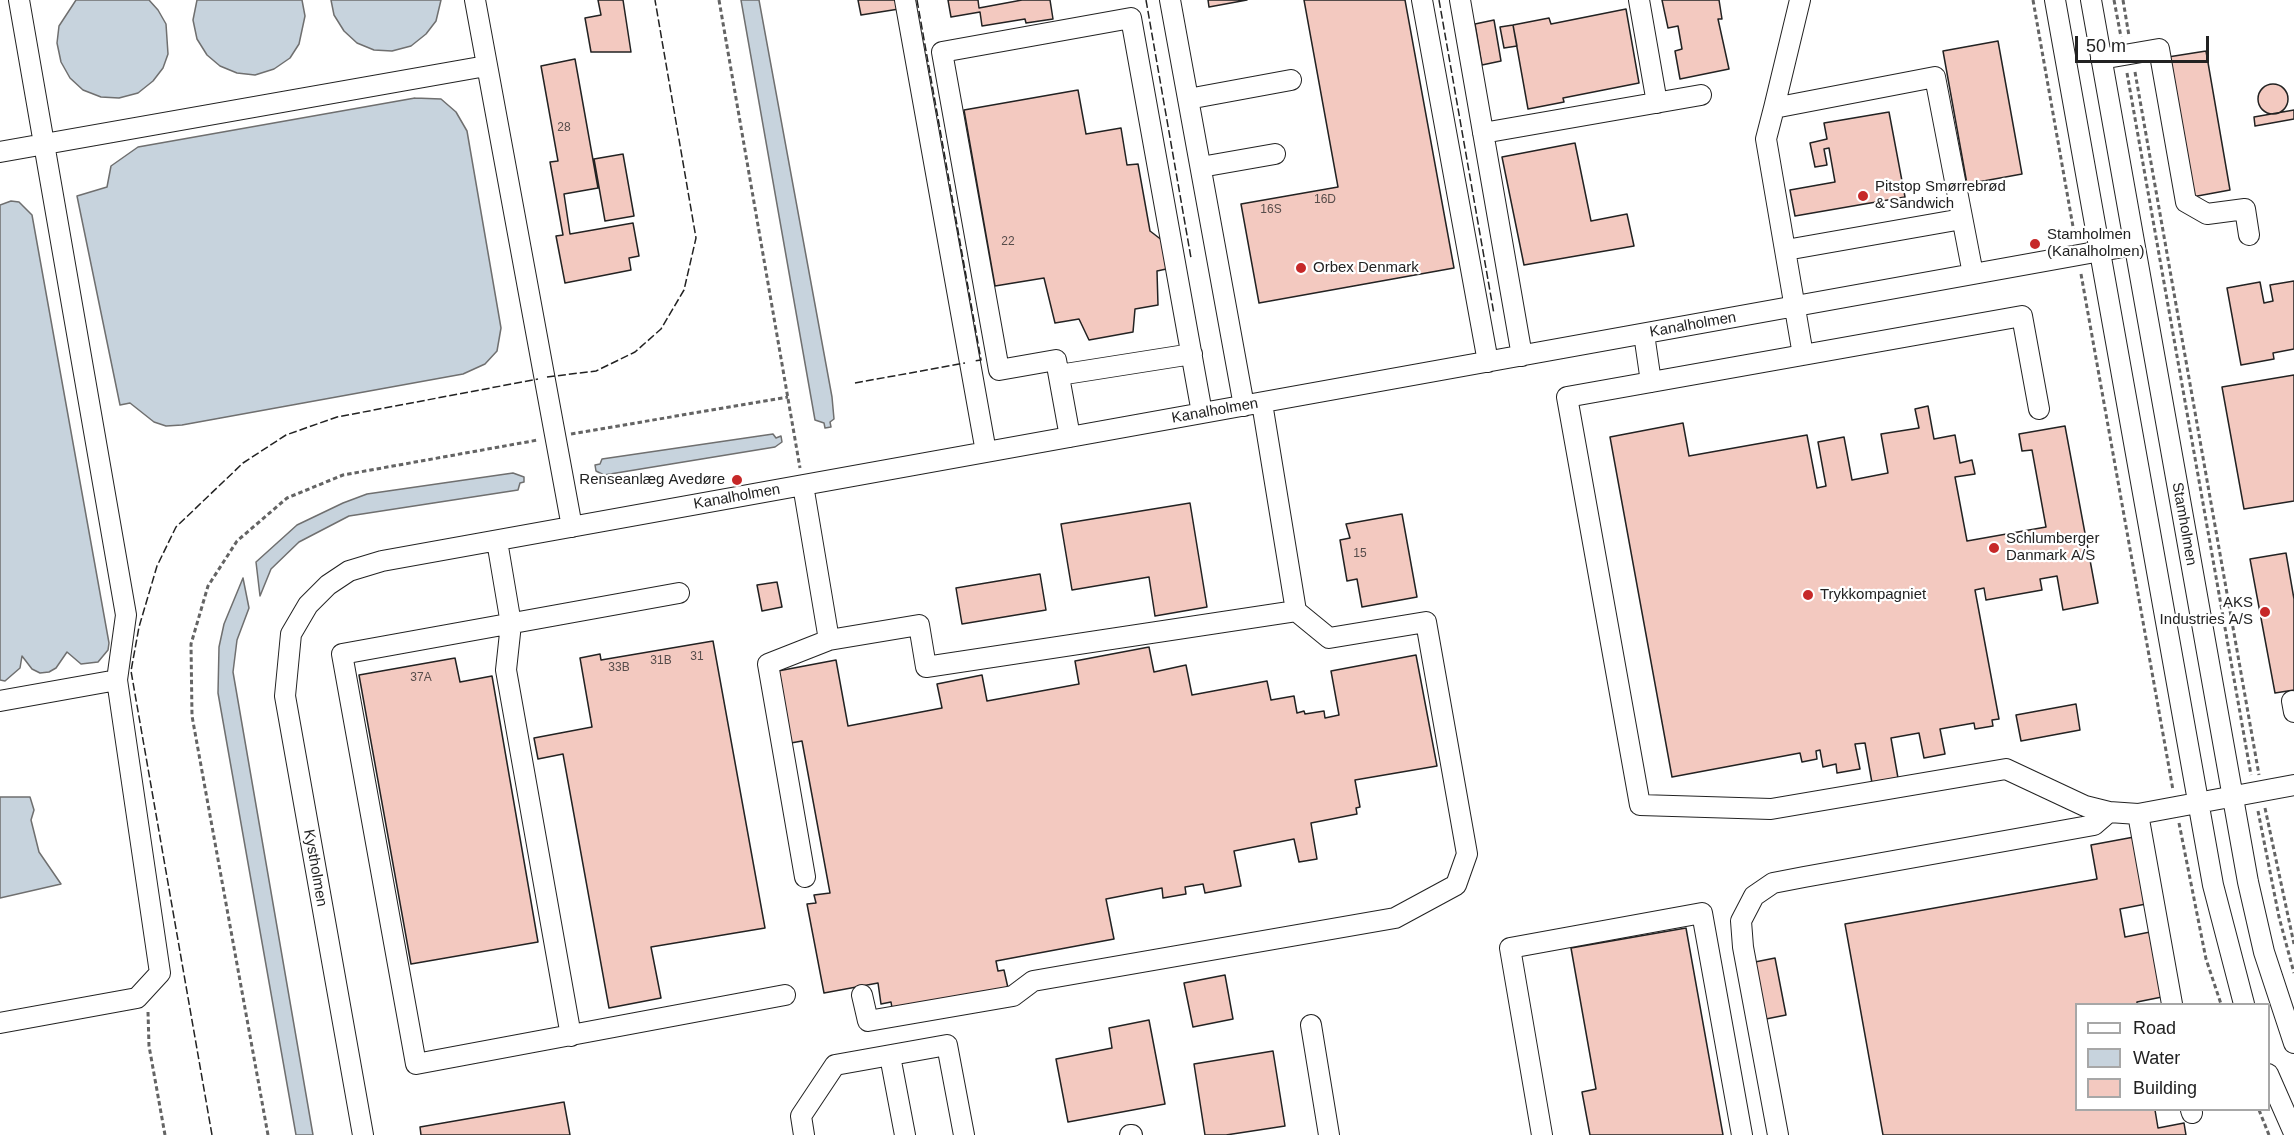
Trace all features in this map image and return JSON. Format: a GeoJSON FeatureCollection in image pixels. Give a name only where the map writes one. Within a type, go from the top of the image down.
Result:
{"type":"FeatureCollection","features":[{"type":"Feature","properties":{"kind":"street"},"geometry":{"type":"LineString","coordinates":[[0,1023],[137,998],[160,974],[117,680],[126,615],[19,0]]}},
{"type":"Feature","properties":{"kind":"street"},"geometry":{"type":"LineString","coordinates":[[475,0],[572,527]]}},
{"type":"Feature","properties":{"kind":"street"},"geometry":{"type":"LineString","coordinates":[[905,0],[986,452]]}},
{"type":"Feature","properties":{"kind":"street"},"geometry":{"type":"LineString","coordinates":[[862,995],[868,1022],[1012,996],[1032,981],[1395,918],[1456,885],[1467,854],[1426,622],[1329,638],[1296,611],[1201,167],[1170,0]]}},
{"type":"Feature","properties":{"kind":"street"},"geometry":{"type":"LineString","coordinates":[[1422,0],[1488,362]]}},
{"type":"Feature","properties":{"kind":"street"},"geometry":{"type":"LineString","coordinates":[[1460,0],[1522,356]]}},
{"type":"Feature","properties":{"kind":"street"},"geometry":{"type":"LineString","coordinates":[[1639,0],[1657,103]]}},
{"type":"Feature","properties":{"kind":"street"},"geometry":{"type":"LineString","coordinates":[[1800,0],[1766,139],[1803,355]]}},
{"type":"Feature","properties":{"kind":"street"},"geometry":{"type":"LineString","coordinates":[[2055,0],[2212,885],[2243,1003]]}},
{"type":"Feature","properties":{"kind":"street","name":"Stamholmen"},"geometry":{"type":"LineString","coordinates":[[2091,0],[2232,796],[2264,952],[2294,1043]]}},
{"type":"Feature","properties":{"kind":"street"},"geometry":{"type":"LineString","coordinates":[[1070,437],[1056,360],[999,370],[942,52],[1131,18],[1202,413]]}},
{"type":"Feature","properties":{"kind":"street"},"geometry":{"type":"LineString","coordinates":[[2101,59],[2159,49],[2186,202],[2207,214],[2245,209],[2249,235]]}},
{"type":"Feature","properties":{"kind":"street"},"geometry":{"type":"LineString","coordinates":[[0,152],[486,66]]}},
{"type":"Feature","properties":{"kind":"street"},"geometry":{"type":"LineString","coordinates":[[1774,108],[1935,77],[1973,274]]}},
{"type":"Feature","properties":{"kind":"street"},"geometry":{"type":"LineString","coordinates":[[1188,99],[1291,80]]}},
{"type":"Feature","properties":{"kind":"street"},"geometry":{"type":"LineString","coordinates":[[1483,133],[1701,95]]}},
{"type":"Feature","properties":{"kind":"street"},"geometry":{"type":"LineString","coordinates":[[1201,167],[1275,154]]}},
{"type":"Feature","properties":{"kind":"street"},"geometry":{"type":"LineString","coordinates":[[1786,250],[1962,219]]}},
{"type":"Feature","properties":{"kind":"street","name":"Kanalholmen"},"geometry":{"type":"LineString","coordinates":[[308,604],[328,585],[349,571],[382,561],[2134,244]]}},
{"type":"Feature","properties":{"kind":"street"},"geometry":{"type":"LineString","coordinates":[[2038,409],[2022,316],[1567,397],[1640,805],[1771,809],[2006,769],[2085,806],[2109,812],[2138,814],[2294,785]]}},
{"type":"Feature","properties":{"kind":"street"},"geometry":{"type":"LineString","coordinates":[[1644,333],[1651,382]]}},
{"type":"Feature","properties":{"kind":"street"},"geometry":{"type":"LineString","coordinates":[[1059,375],[1192,354]]}},
{"type":"Feature","properties":{"kind":"street"},"geometry":{"type":"LineString","coordinates":[[803,485],[829,640]]}},
{"type":"Feature","properties":{"kind":"street"},"geometry":{"type":"LineString","coordinates":[[497,541],[511,624],[506,670],[572,1036]]}},
{"type":"Feature","properties":{"kind":"street"},"geometry":{"type":"LineString","coordinates":[[679,593],[342,654],[416,1064],[784,995]]}},
{"type":"Feature","properties":{"kind":"street","name":"Kystholmen"},"geometry":{"type":"LineString","coordinates":[[308,604],[291,634],[285,696],[363,1135]]}},
{"type":"Feature","properties":{"kind":"street"},"geometry":{"type":"LineString","coordinates":[[805,877],[768,664],[829,640],[919,625],[926,667],[1296,611]]}},
{"type":"Feature","properties":{"kind":"street"},"geometry":{"type":"LineString","coordinates":[[0,701],[117,680]]}},
{"type":"Feature","properties":{"kind":"street"},"geometry":{"type":"LineString","coordinates":[[1778,1135],[1743,947],[1741,921],[1754,896],[1773,883],[2094,825],[2109,812]]}},
{"type":"Feature","properties":{"kind":"street"},"geometry":{"type":"LineString","coordinates":[[2138,814],[2172,1003]]}},
{"type":"Feature","properties":{"kind":"street"},"geometry":{"type":"LineString","coordinates":[[1542,1135],[1510,948],[1702,914],[1742,1135]]}},
{"type":"Feature","properties":{"kind":"street"},"geometry":{"type":"LineString","coordinates":[[1311,1025],[1329,1135]]}},
{"type":"Feature","properties":{"kind":"street"},"geometry":{"type":"LineString","coordinates":[[804,1135],[801,1116],[835,1065],[948,1046],[964,1135]]}},
{"type":"Feature","properties":{"kind":"street"},"geometry":{"type":"LineString","coordinates":[[890,1056],[905,1135]]}},
{"type":"Feature","properties":{"kind":"street"},"geometry":{"type":"LineString","coordinates":[[2270,1079],[2294,1133]]}},
{"type":"Feature","properties":{"kind":"path"},"geometry":{"type":"LineString","coordinates":[[719,0],[803,485]]}},
{"type":"Feature","properties":{"kind":"path"},"geometry":{"type":"LineString","coordinates":[[2033,0],[2177,807],[2206,959],[2220,1003]]}},
{"type":"Feature","properties":{"kind":"path"},"geometry":{"type":"LineString","coordinates":[[2114,0],[2128,54],[2157,195],[2278,917],[2294,973]]}},
{"type":"Feature","properties":{"kind":"path"},"geometry":{"type":"LineString","coordinates":[[2123,0],[2128,54],[2166,297],[2258,791],[2294,944]]}},
{"type":"Feature","properties":{"kind":"path"},"geometry":{"type":"LineString","coordinates":[[2149,196],[2157,195]]}},
{"type":"Feature","properties":{"kind":"path"},"geometry":{"type":"LineString","coordinates":[[2166,297],[2175,295]]}},
{"type":"Feature","properties":{"kind":"path"},"geometry":{"type":"LineString","coordinates":[[148,989],[149,1046],[165,1135]]}},
{"type":"Feature","properties":{"kind":"path"},"geometry":{"type":"LineString","coordinates":[[2259,1111],[2269,1135]]}},
{"type":"Feature","properties":{"kind":"water"},"geometry":{"type":"Polygon","coordinates":[[[76,0],[149,0],[158,10],[166,24],[168,54],[163,68],[153,81],[138,93],[119,98],[101,97],[83,90],[70,78],[61,62],[57,43],[59,26],[76,0]]]}},
{"type":"Feature","properties":{"kind":"water"},"geometry":{"type":"Polygon","coordinates":[[[197,0],[302,0],[305,16],[299,44],[290,58],[274,69],[255,75],[237,73],[220,66],[207,55],[197,39],[193,20],[197,0]]]}},
{"type":"Feature","properties":{"kind":"water"},"geometry":{"type":"Polygon","coordinates":[[[331,0],[441,0],[436,21],[426,34],[411,46],[392,51],[374,50],[357,43],[344,31],[334,15],[331,0]]]}},
{"type":"Feature","properties":{"kind":"water"},"geometry":{"type":"Polygon","coordinates":[[[741,0],[759,0],[832,397],[834,419],[830,422],[831,427],[825,428],[824,423],[815,420],[741,0]]]}},
{"type":"Feature","properties":{"kind":"water"},"geometry":{"type":"Polygon","coordinates":[[[415,98],[441,99],[456,112],[467,131],[501,328],[497,351],[485,364],[463,374],[182,425],[166,426],[154,422],[130,403],[120,405],[77,196],[107,187],[111,166],[138,147],[415,98]]]}},
{"type":"Feature","properties":{"kind":"water"},"geometry":{"type":"Polygon","coordinates":[[[11,201],[19,202],[32,215],[109,643],[108,650],[98,662],[81,664],[67,652],[56,668],[49,672],[40,673],[32,669],[22,656],[20,668],[5,681],[0,680],[0,205],[11,201]]]}},
{"type":"Feature","properties":{"kind":"water"},"geometry":{"type":"Polygon","coordinates":[[[773,434],[776,438],[781,436],[782,442],[775,447],[604,475],[596,471],[595,465],[600,464],[602,459],[773,434]]]}},
{"type":"Feature","properties":{"kind":"water"},"geometry":{"type":"Polygon","coordinates":[[[513,473],[524,477],[524,482],[520,483],[518,490],[349,516],[299,542],[271,569],[260,596],[256,562],[297,525],[367,494],[513,473]]]}},
{"type":"Feature","properties":{"kind":"water"},"geometry":{"type":"Polygon","coordinates":[[[243,578],[249,608],[237,640],[233,672],[313,1135],[296,1135],[218,693],[219,647],[224,624],[243,578]]]}},
{"type":"Feature","properties":{"kind":"water"},"geometry":{"type":"Polygon","coordinates":[[[0,797],[30,797],[34,810],[31,820],[39,852],[61,884],[0,898],[0,797]]]}},
{"type":"Feature","properties":{"kind":"building"},"geometry":{"type":"Polygon","coordinates":[[[598,0],[623,0],[631,52],[591,52],[585,18],[601,15],[598,0]]]}},
{"type":"Feature","properties":{"kind":"building"},"geometry":{"type":"Polygon","coordinates":[[[858,0],[897,0],[899,9],[861,15],[858,0]]]}},
{"type":"Feature","properties":{"kind":"building"},"geometry":{"type":"Polygon","coordinates":[[[948,0],[978,0],[979,8],[1022,0],[1050,0],[1053,19],[1026,23],[1025,19],[982,26],[980,12],[951,17],[948,0]]]}},
{"type":"Feature","properties":{"kind":"building"},"geometry":{"type":"Polygon","coordinates":[[[1208,0],[1247,0],[1209,7],[1208,0]]]}},
{"type":"Feature","properties":{"kind":"building"},"geometry":{"type":"Polygon","coordinates":[[[1304,0],[1405,0],[1454,268],[1259,303],[1241,204],[1338,187],[1304,0]]]}},
{"type":"Feature","properties":{"kind":"building"},"geometry":{"type":"Polygon","coordinates":[[[1662,0],[1719,0],[1722,19],[1718,19],[1729,69],[1680,79],[1675,51],[1682,49],[1678,26],[1668,28],[1662,0]]]}},
{"type":"Feature","properties":{"kind":"building"},"geometry":{"type":"Polygon","coordinates":[[[1626,9],[1639,83],[1563,98],[1564,102],[1528,109],[1513,25],[1549,18],[1551,24],[1626,9]]]}},
{"type":"Feature","properties":{"kind":"building"},"geometry":{"type":"Polygon","coordinates":[[[1494,20],[1501,61],[1482,65],[1475,24],[1494,20]]]}},
{"type":"Feature","properties":{"kind":"building"},"geometry":{"type":"Polygon","coordinates":[[[1513,25],[1517,46],[1504,48],[1500,27],[1513,25]]]}},
{"type":"Feature","properties":{"kind":"building"},"geometry":{"type":"Polygon","coordinates":[[[1998,41],[2022,174],[1967,184],[1943,51],[1998,41]]]}},
{"type":"Feature","properties":{"kind":"building"},"geometry":{"type":"Polygon","coordinates":[[[2206,51],[2230,190],[2192,197],[2168,57],[2206,51]]]}},
{"type":"Feature","properties":{"kind":"building"},"geometry":{"type":"Polygon","coordinates":[[[575,59],[598,188],[564,194],[570,234],[633,223],[639,256],[629,258],[631,270],[565,283],[556,236],[563,235],[550,162],[558,161],[541,66],[575,59]]]}},
{"type":"Feature","properties":{"kind":"building"},"geometry":{"type":"Polygon","coordinates":[[[2273,84],[2279,85],[2287,93],[2287,105],[2279,113],[2273,114],[2267,113],[2259,105],[2258,99],[2259,93],[2267,85],[2273,84]]]}},
{"type":"Feature","properties":{"kind":"building"},"geometry":{"type":"Polygon","coordinates":[[[1078,90],[1086,134],[1121,128],[1127,165],[1138,164],[1150,231],[1167,244],[1171,268],[1157,271],[1158,305],[1135,309],[1133,332],[1089,340],[1079,319],[1055,323],[1044,278],[995,286],[964,110],[1078,90]]]}},
{"type":"Feature","properties":{"kind":"building"},"geometry":{"type":"Polygon","coordinates":[[[2294,110],[2294,119],[2255,126],[2254,117],[2294,110]]]}},
{"type":"Feature","properties":{"kind":"building"},"geometry":{"type":"Polygon","coordinates":[[[1889,112],[1905,197],[1795,216],[1790,190],[1835,182],[1829,148],[1824,149],[1827,165],[1815,167],[1810,143],[1827,139],[1824,123],[1889,112]]]}},
{"type":"Feature","properties":{"kind":"building"},"geometry":{"type":"Polygon","coordinates":[[[1575,143],[1591,221],[1627,214],[1634,246],[1524,265],[1502,157],[1575,143]]]}},
{"type":"Feature","properties":{"kind":"building"},"geometry":{"type":"Polygon","coordinates":[[[623,154],[634,216],[605,221],[594,159],[623,154]]]}},
{"type":"Feature","properties":{"kind":"building"},"geometry":{"type":"Polygon","coordinates":[[[2294,281],[2294,349],[2273,353],[2274,359],[2241,365],[2227,288],[2260,282],[2264,303],[2273,301],[2270,285],[2294,281]]]}},
{"type":"Feature","properties":{"kind":"building"},"geometry":{"type":"Polygon","coordinates":[[[2294,375],[2294,501],[2244,509],[2222,387],[2294,375]]]}},
{"type":"Feature","properties":{"kind":"building","name":"Trykkompagniet"},"geometry":{"type":"Polygon","coordinates":[[[1928,406],[1934,439],[1955,435],[1960,463],[1972,460],[1975,474],[1955,477],[1967,541],[2046,527],[2032,450],[2022,451],[2019,434],[2065,426],[2098,603],[2063,610],[2057,576],[2040,579],[2042,590],[1986,600],[1984,588],[1975,590],[1999,719],[1992,720],[1993,726],[1975,729],[1974,723],[1940,729],[1945,754],[1924,758],[1919,733],[1891,738],[1898,778],[1872,783],[1865,743],[1855,744],[1860,769],[1837,773],[1836,764],[1823,767],[1820,750],[1816,751],[1817,759],[1802,762],[1800,753],[1672,777],[1610,437],[1683,423],[1689,456],[1807,435],[1817,488],[1826,486],[1818,442],[1844,437],[1852,480],[1888,473],[1881,434],[1919,428],[1915,409],[1928,406]]]}},
{"type":"Feature","properties":{"kind":"building"},"geometry":{"type":"Polygon","coordinates":[[[1190,503],[1207,607],[1155,616],[1149,577],[1072,590],[1061,524],[1190,503]]]}},
{"type":"Feature","properties":{"kind":"building"},"geometry":{"type":"Polygon","coordinates":[[[1402,514],[1417,597],[1362,607],[1357,579],[1347,581],[1340,540],[1350,538],[1346,524],[1402,514]]]}},
{"type":"Feature","properties":{"kind":"building"},"geometry":{"type":"Polygon","coordinates":[[[2286,553],[2294,599],[2294,690],[2275,693],[2250,559],[2286,553]]]}},
{"type":"Feature","properties":{"kind":"building"},"geometry":{"type":"Polygon","coordinates":[[[1040,574],[1046,610],[962,624],[956,588],[1040,574]]]}},
{"type":"Feature","properties":{"kind":"building"},"geometry":{"type":"Polygon","coordinates":[[[777,582],[782,607],[762,611],[757,585],[777,582]]]}},
{"type":"Feature","properties":{"kind":"building"},"geometry":{"type":"Polygon","coordinates":[[[713,641],[765,928],[651,947],[661,998],[609,1008],[563,754],[538,759],[534,738],[592,727],[580,658],[600,654],[601,660],[713,641]]]}},
{"type":"Feature","properties":{"kind":"building"},"geometry":{"type":"Polygon","coordinates":[[[1149,647],[1154,672],[1186,665],[1192,695],[1267,681],[1271,700],[1294,696],[1297,713],[1324,711],[1325,718],[1339,715],[1331,671],[1416,655],[1437,766],[1355,780],[1360,807],[1356,808],[1357,814],[1311,823],[1317,859],[1299,862],[1294,839],[1234,851],[1241,886],[1205,893],[1203,884],[1185,887],[1186,894],[1163,898],[1162,888],[1106,899],[1114,939],[996,961],[998,971],[1004,970],[1008,988],[893,1014],[891,1002],[881,1004],[878,983],[824,993],[807,904],[816,903],[814,895],[830,893],[802,741],[791,743],[778,671],[836,660],[848,726],[942,708],[937,684],[982,675],[987,701],[1079,684],[1075,661],[1149,647]]]}},
{"type":"Feature","properties":{"kind":"building"},"geometry":{"type":"Polygon","coordinates":[[[455,658],[460,682],[492,676],[538,942],[411,964],[359,675],[455,658]]]}},
{"type":"Feature","properties":{"kind":"building"},"geometry":{"type":"Polygon","coordinates":[[[2076,704],[2080,730],[2021,741],[2016,715],[2076,704]]]}},
{"type":"Feature","properties":{"kind":"building"},"geometry":{"type":"Polygon","coordinates":[[[2134,837],[2146,904],[2120,909],[2125,937],[2150,932],[2162,997],[2137,1003],[2075,1003],[2075,1111],[2155,1111],[2158,1128],[2184,1123],[2186,1135],[1883,1135],[1845,924],[2097,879],[2091,845],[2134,837]]]}},
{"type":"Feature","properties":{"kind":"building"},"geometry":{"type":"Polygon","coordinates":[[[1686,928],[1723,1135],[1590,1135],[1582,1092],[1596,1089],[1571,948],[1686,928]]]}},
{"type":"Feature","properties":{"kind":"building"},"geometry":{"type":"Polygon","coordinates":[[[1775,958],[1786,1015],[1766,1019],[1755,962],[1775,958]]]}},
{"type":"Feature","properties":{"kind":"building"},"geometry":{"type":"Polygon","coordinates":[[[1225,975],[1233,1019],[1193,1027],[1184,983],[1225,975]]]}},
{"type":"Feature","properties":{"kind":"building"},"geometry":{"type":"Polygon","coordinates":[[[1149,1020],[1165,1104],[1068,1122],[1056,1059],[1112,1048],[1109,1028],[1149,1020]]]}},
{"type":"Feature","properties":{"kind":"building"},"geometry":{"type":"Polygon","coordinates":[[[1273,1051],[1285,1126],[1226,1135],[1205,1135],[1194,1064],[1273,1051]]]}},
{"type":"Feature","properties":{"kind":"building"},"geometry":{"type":"Polygon","coordinates":[[[564,1102],[570,1135],[421,1135],[420,1127],[564,1102]]]}},
{"type":"Feature","properties":{"kind":"fence"},"geometry":{"type":"LineString","coordinates":[[547,377],[596,371],[635,352],[661,329],[684,290],[696,238],[655,0]]}},
{"type":"Feature","properties":{"kind":"fence"},"geometry":{"type":"LineString","coordinates":[[917,0],[981,360],[974,361]]}},
{"type":"Feature","properties":{"kind":"fence"},"geometry":{"type":"LineString","coordinates":[[1146,0],[1191,258]]}},
{"type":"Feature","properties":{"kind":"fence"},"geometry":{"type":"LineString","coordinates":[[1439,0],[1494,314]]}},
{"type":"Feature","properties":{"kind":"fence"},"geometry":{"type":"LineString","coordinates":[[855,383],[965,363]]}},
{"type":"Feature","properties":{"kind":"fence"},"geometry":{"type":"LineString","coordinates":[[212,1135],[131,671],[139,627],[157,566],[176,527],[243,463],[286,435],[337,417],[538,379]]}},
{"type":"Feature","properties":{"kind":"place","name":"Pitstop Smørrebrød & Sandwich"},"geometry":{"type":"Point","coordinates":[1863,196]}},
{"type":"Feature","properties":{"kind":"place","name":"Stamholmen (Kanalholmen)"},"geometry":{"type":"Point","coordinates":[2035,244]}},
{"type":"Feature","properties":{"kind":"place","name":"Orbex Denmark"},"geometry":{"type":"Point","coordinates":[1301,268]}},
{"type":"Feature","properties":{"kind":"place","name":"Renseanlæg Avedøre"},"geometry":{"type":"Point","coordinates":[737,480]}},
{"type":"Feature","properties":{"kind":"place","name":"Schlumberger Danmark A/S"},"geometry":{"type":"Point","coordinates":[1994,548]}},
{"type":"Feature","properties":{"kind":"place","name":"Trykkompagniet"},"geometry":{"type":"Point","coordinates":[1808,595]}},
{"type":"Feature","properties":{"kind":"place","name":"AKS Industries A/S"},"geometry":{"type":"Point","coordinates":[2265,612]}}]}
